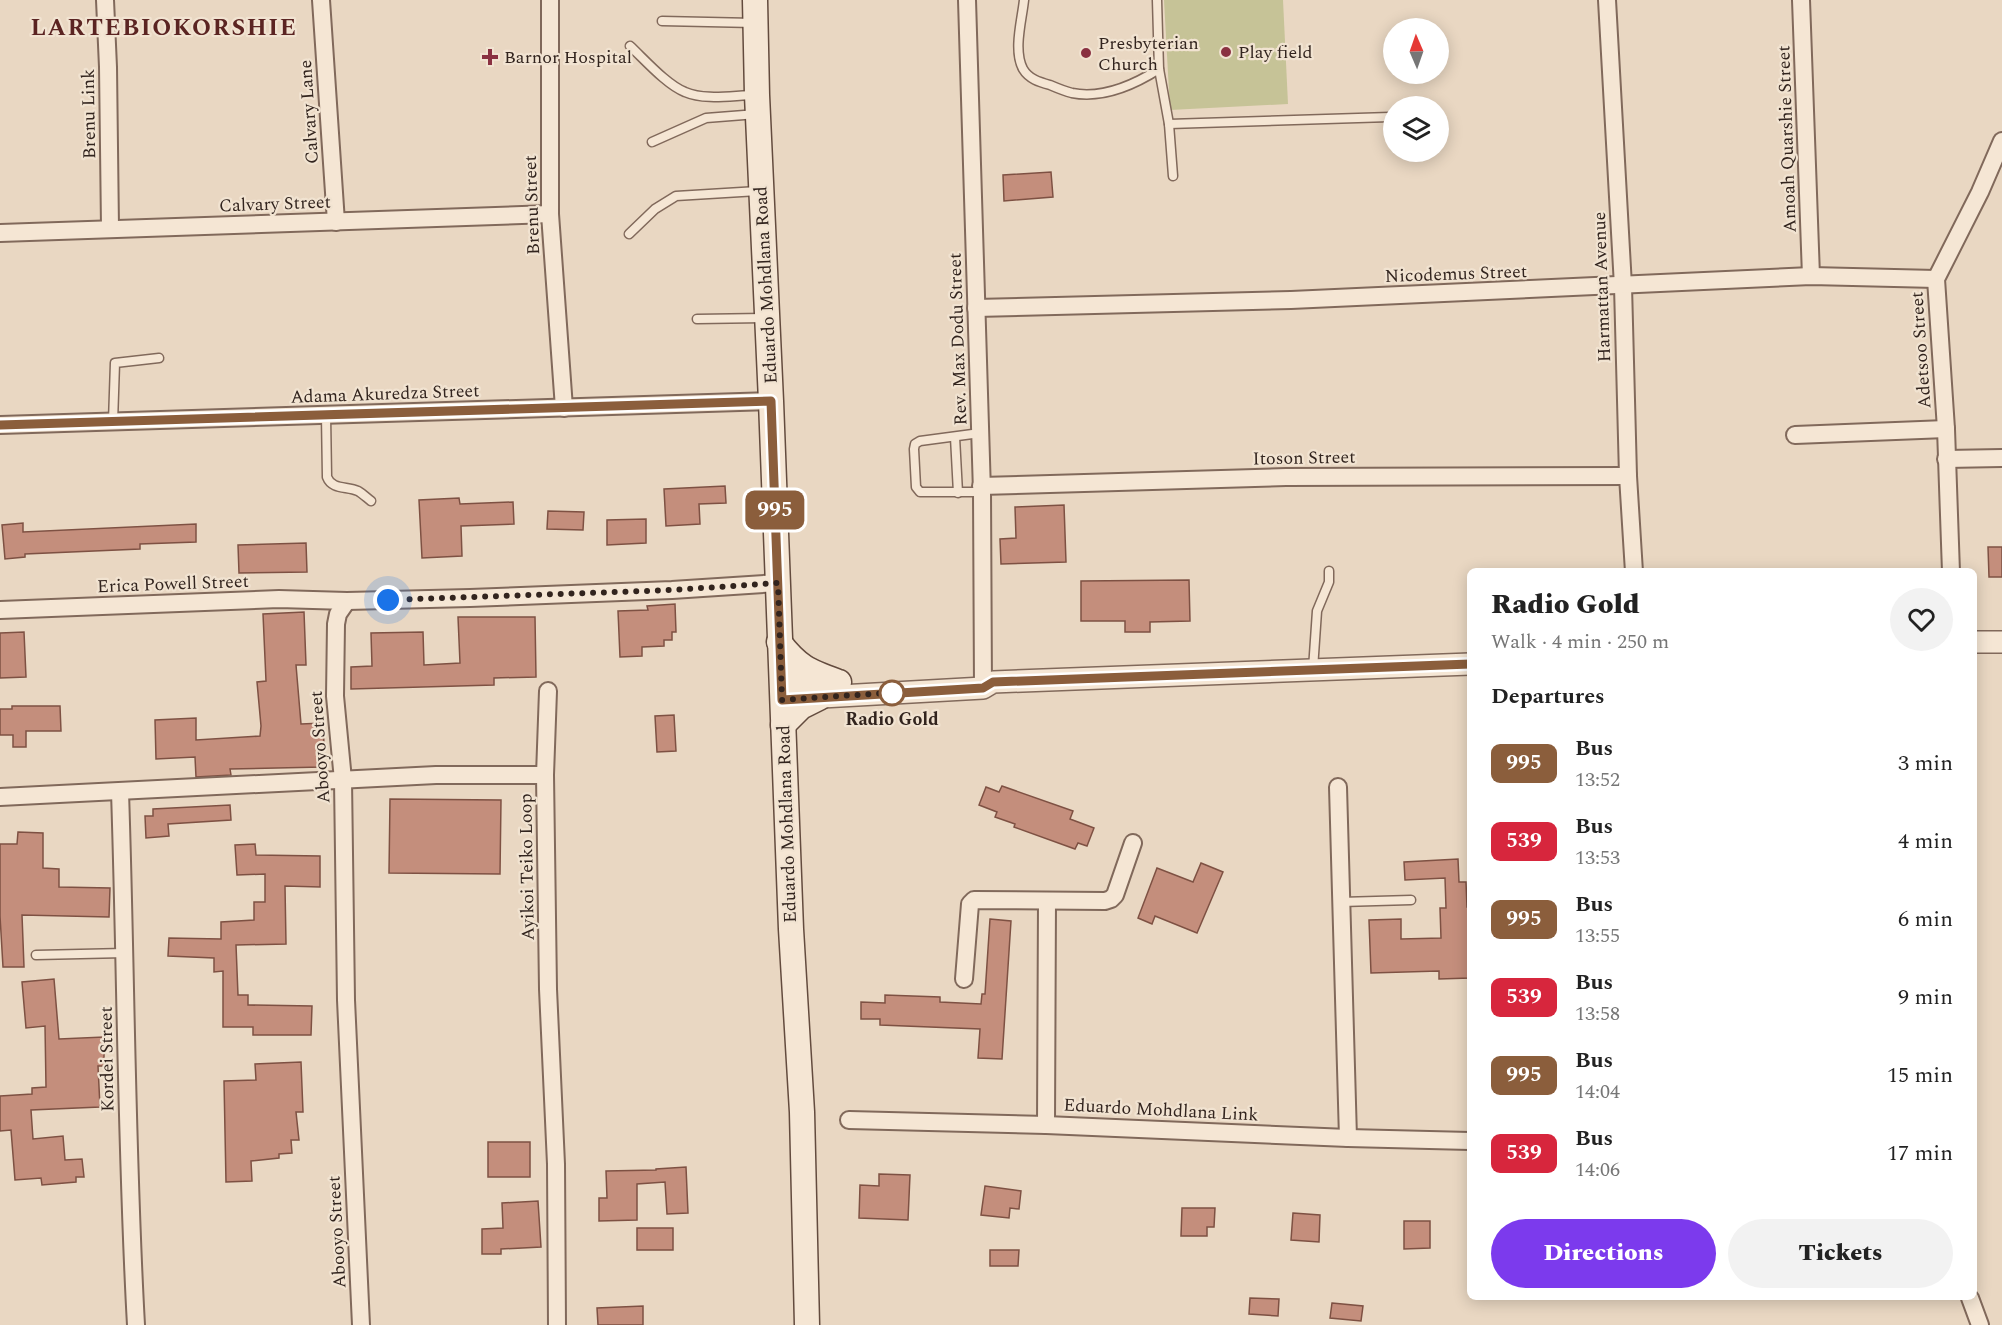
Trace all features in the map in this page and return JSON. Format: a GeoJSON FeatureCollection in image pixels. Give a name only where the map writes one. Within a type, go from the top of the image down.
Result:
{"type":"FeatureCollection","features":[{"type":"Feature","properties":{"kind":"main road","name":"Eduardo Mohdlana Road"},"geometry":{"type":"LineString","coordinates":[[755,11],[791,929],[802,1112],[807,1325]]}},
{"type":"Feature","properties":{"kind":"main road"},"geometry":{"type":"LineString","coordinates":[[779,642],[791,658],[802,667],[839,682]]}},
{"type":"Feature","properties":{"kind":"main road"},"geometry":{"type":"LineString","coordinates":[[783,725],[801,707],[819,698]]}},
{"type":"Feature","properties":{"kind":"street","name":"Brenu Link"},"geometry":{"type":"LineString","coordinates":[[105,0],[110,228]]}},
{"type":"Feature","properties":{"kind":"street","name":"Calvary Lane"},"geometry":{"type":"LineString","coordinates":[[321,0],[336,222]]}},
{"type":"Feature","properties":{"kind":"street","name":"Brenu Street"},"geometry":{"type":"LineString","coordinates":[[550,0],[550,214],[564,408]]}},
{"type":"Feature","properties":{"kind":"street","name":"Rev. Max Dodu Street"},"geometry":{"type":"LineString","coordinates":[[967,0],[986,682]]}},
{"type":"Feature","properties":{"kind":"street","name":"Harmattan Avenue"},"geometry":{"type":"LineString","coordinates":[[1607,0],[1623,286],[1628,476],[1634,568]]}},
{"type":"Feature","properties":{"kind":"street","name":"Amoah Quarshie Street"},"geometry":{"type":"LineString","coordinates":[[1801,0],[1811,276]]}},
{"type":"Feature","properties":{"kind":"street","name":"Adetsoo Street"},"geometry":{"type":"LineString","coordinates":[[1951,568],[1946,429],[1936,279],[1980,192],[2002,141]]}},
{"type":"Feature","properties":{"kind":"street","name":"Calvary Street"},"geometry":{"type":"LineString","coordinates":[[0,232],[550,214]]}},
{"type":"Feature","properties":{"kind":"street","name":"Nicodemus Street"},"geometry":{"type":"LineString","coordinates":[[976,308],[1291,300],[1811,276],[1936,279]]}},
{"type":"Feature","properties":{"kind":"street","name":"Adama Akuredza Street"},"geometry":{"type":"LineString","coordinates":[[0,425],[771,401]]}},
{"type":"Feature","properties":{"kind":"street"},"geometry":{"type":"LineString","coordinates":[[1795,435],[1946,429]]}},
{"type":"Feature","properties":{"kind":"street"},"geometry":{"type":"LineString","coordinates":[[1946,459],[2002,458]]}},
{"type":"Feature","properties":{"kind":"street","name":"Itoson Street"},"geometry":{"type":"LineString","coordinates":[[982,489],[1286,477],[1628,476]]}},
{"type":"Feature","properties":{"kind":"street"},"geometry":{"type":"LineString","coordinates":[[347,601],[672,590],[778,583]]}},
{"type":"Feature","properties":{"kind":"street","name":"Erica Powell Street"},"geometry":{"type":"LineString","coordinates":[[0,610],[267,599],[347,601]]}},
{"type":"Feature","properties":{"kind":"street","name":"Abooyo Street"},"geometry":{"type":"LineString","coordinates":[[347,601],[338,614],[335,641],[335,696],[343,780],[346,1000],[361,1325]]}},
{"type":"Feature","properties":{"kind":"street"},"geometry":{"type":"LineString","coordinates":[[1977,642],[2002,642]]}},
{"type":"Feature","properties":{"kind":"street"},"geometry":{"type":"LineString","coordinates":[[782,692],[839,682],[986,682],[1467,664]]}},
{"type":"Feature","properties":{"kind":"street"},"geometry":{"type":"LineString","coordinates":[[782,692],[819,698],[986,682]]}},
{"type":"Feature","properties":{"kind":"street"},"geometry":{"type":"LineString","coordinates":[[545,775],[548,691]]}},
{"type":"Feature","properties":{"kind":"street","name":"Ayikoi Teiko Loop"},"geometry":{"type":"LineString","coordinates":[[0,798],[436,775],[545,775],[548,989],[556,1164],[556,1325]]}},
{"type":"Feature","properties":{"kind":"street"},"geometry":{"type":"LineString","coordinates":[[1338,787],[1348,1138]]}},
{"type":"Feature","properties":{"kind":"street","name":"Kordei Street"},"geometry":{"type":"LineString","coordinates":[[120,792],[125,953],[126,1109],[136,1325]]}},
{"type":"Feature","properties":{"kind":"street"},"geometry":{"type":"LineString","coordinates":[[963,979],[970,904],[974,900],[1105,901],[1111,899],[1115,895],[1133,843]]}},
{"type":"Feature","properties":{"kind":"street"},"geometry":{"type":"LineString","coordinates":[[1046,1125],[1047,901]]}},
{"type":"Feature","properties":{"kind":"street","name":"Eduardo Mohdlana Link"},"geometry":{"type":"LineString","coordinates":[[849,1120],[1467,1141]]}},
{"type":"Feature","properties":{"kind":"street"},"geometry":{"type":"LineString","coordinates":[[1971,1300],[1980,1325]]}},
{"type":"Feature","properties":{"kind":"lane"},"geometry":{"type":"LineString","coordinates":[[1024,0],[1019,45],[1020,58],[1024,70],[1035,81],[1073,93],[1092,93],[1123,89],[1159,69]]}},
{"type":"Feature","properties":{"kind":"lane"},"geometry":{"type":"LineString","coordinates":[[1157,0],[1159,69],[1169,124],[1173,176]]}},
{"type":"Feature","properties":{"kind":"lane"},"geometry":{"type":"LineString","coordinates":[[662,21],[755,11]]}},
{"type":"Feature","properties":{"kind":"lane"},"geometry":{"type":"LineString","coordinates":[[630,46],[676,87],[685,92],[698,96],[757,104]]}},
{"type":"Feature","properties":{"kind":"lane"},"geometry":{"type":"LineString","coordinates":[[652,142],[706,118],[757,104]]}},
{"type":"Feature","properties":{"kind":"lane"},"geometry":{"type":"LineString","coordinates":[[1169,124],[1383,117]]}},
{"type":"Feature","properties":{"kind":"lane"},"geometry":{"type":"LineString","coordinates":[[629,234],[655,209],[676,196],[761,191]]}},
{"type":"Feature","properties":{"kind":"lane"},"geometry":{"type":"LineString","coordinates":[[697,319],[767,318]]}},
{"type":"Feature","properties":{"kind":"lane"},"geometry":{"type":"LineString","coordinates":[[113,422],[115,363],[159,358]]}},
{"type":"Feature","properties":{"kind":"lane"},"geometry":{"type":"LineString","coordinates":[[326,415],[329,482],[335,486],[356,490],[371,501]]}},
{"type":"Feature","properties":{"kind":"lane"},"geometry":{"type":"LineString","coordinates":[[980,433],[920,441],[915,444],[914,448],[916,487],[920,492],[958,493],[982,489]]}},
{"type":"Feature","properties":{"kind":"lane"},"geometry":{"type":"LineString","coordinates":[[955,436],[958,493]]}},
{"type":"Feature","properties":{"kind":"lane"},"geometry":{"type":"LineString","coordinates":[[1313,670],[1317,611],[1329,582],[1329,571]]}},
{"type":"Feature","properties":{"kind":"lane"},"geometry":{"type":"LineString","coordinates":[[1341,902],[1411,900]]}},
{"type":"Feature","properties":{"kind":"lane"},"geometry":{"type":"LineString","coordinates":[[36,955],[125,953]]}},
{"type":"Feature","properties":{"kind":"shaded area","name":"Play field"},"geometry":{"type":"Polygon","coordinates":[[[1164,0],[1283,0],[1288,104],[1170,110],[1164,0]]]}},
{"type":"Feature","properties":{"kind":"building"},"geometry":{"type":"Polygon","coordinates":[[[1051,172],[1053,197],[1004,201],[1003,175],[1051,172]]]}},
{"type":"Feature","properties":{"kind":"building"},"geometry":{"type":"Polygon","coordinates":[[[725,486],[726,503],[699,504],[700,524],[666,526],[664,489],[725,486]]]}},
{"type":"Feature","properties":{"kind":"building"},"geometry":{"type":"Polygon","coordinates":[[[459,498],[460,504],[513,502],[514,524],[461,526],[462,556],[422,558],[419,500],[459,498]]]}},
{"type":"Feature","properties":{"kind":"building"},"geometry":{"type":"Polygon","coordinates":[[[1064,505],[1066,562],[1001,564],[1000,539],[1016,538],[1015,507],[1064,505]]]}},
{"type":"Feature","properties":{"kind":"building"},"geometry":{"type":"Polygon","coordinates":[[[548,511],[584,512],[583,530],[547,529],[548,511]]]}},
{"type":"Feature","properties":{"kind":"building"},"geometry":{"type":"Polygon","coordinates":[[[646,519],[646,543],[607,545],[607,520],[646,519]]]}},
{"type":"Feature","properties":{"kind":"building"},"geometry":{"type":"Polygon","coordinates":[[[23,523],[23,532],[196,524],[196,542],[140,544],[140,549],[25,554],[25,557],[5,559],[2,525],[23,523]]]}},
{"type":"Feature","properties":{"kind":"building"},"geometry":{"type":"Polygon","coordinates":[[[306,543],[307,572],[239,573],[238,545],[306,543]]]}},
{"type":"Feature","properties":{"kind":"building"},"geometry":{"type":"Polygon","coordinates":[[[1988,547],[2002,547],[2002,577],[1989,577],[1988,547]]]}},
{"type":"Feature","properties":{"kind":"building"},"geometry":{"type":"Polygon","coordinates":[[[1189,580],[1190,621],[1150,622],[1150,632],[1125,632],[1125,621],[1081,621],[1081,581],[1189,580]]]}},
{"type":"Feature","properties":{"kind":"building"},"geometry":{"type":"Polygon","coordinates":[[[675,604],[676,632],[672,632],[672,640],[664,640],[664,646],[642,647],[642,656],[620,657],[618,611],[648,610],[647,606],[675,604]]]}},
{"type":"Feature","properties":{"kind":"building"},"geometry":{"type":"Polygon","coordinates":[[[304,612],[306,665],[296,665],[301,724],[323,723],[322,767],[230,769],[231,775],[196,777],[195,757],[156,759],[155,720],[196,718],[196,740],[260,736],[257,682],[266,681],[263,614],[304,612]]]}},
{"type":"Feature","properties":{"kind":"building"},"geometry":{"type":"Polygon","coordinates":[[[458,617],[535,617],[536,677],[494,678],[494,685],[351,689],[351,667],[372,666],[371,633],[423,632],[424,665],[460,663],[458,617]]]}},
{"type":"Feature","properties":{"kind":"building"},"geometry":{"type":"Polygon","coordinates":[[[24,632],[26,677],[0,678],[0,633],[24,632]]]}},
{"type":"Feature","properties":{"kind":"building"},"geometry":{"type":"Polygon","coordinates":[[[12,706],[60,706],[61,731],[26,731],[26,747],[13,747],[13,735],[0,735],[0,709],[12,709],[12,706]]]}},
{"type":"Feature","properties":{"kind":"building"},"geometry":{"type":"Polygon","coordinates":[[[674,715],[676,751],[657,752],[655,716],[674,715]]]}},
{"type":"Feature","properties":{"kind":"building"},"geometry":{"type":"Polygon","coordinates":[[[1002,786],[1073,811],[1070,819],[1094,828],[1087,846],[1078,843],[1075,849],[1014,827],[1015,824],[995,817],[997,812],[979,805],[986,787],[999,792],[1002,786]]]}},
{"type":"Feature","properties":{"kind":"building"},"geometry":{"type":"Polygon","coordinates":[[[390,799],[501,800],[500,874],[389,873],[390,799]]]}},
{"type":"Feature","properties":{"kind":"building"},"geometry":{"type":"Polygon","coordinates":[[[230,805],[231,820],[168,824],[169,836],[146,838],[145,816],[153,816],[153,809],[230,805]]]}},
{"type":"Feature","properties":{"kind":"building"},"geometry":{"type":"Polygon","coordinates":[[[18,832],[43,833],[43,868],[59,869],[59,887],[110,888],[109,917],[22,915],[24,967],[3,967],[0,844],[17,844],[18,832]]]}},
{"type":"Feature","properties":{"kind":"building"},"geometry":{"type":"Polygon","coordinates":[[[255,844],[256,855],[320,856],[320,887],[285,886],[286,944],[236,945],[238,995],[248,995],[248,1005],[312,1006],[311,1035],[253,1035],[253,1027],[223,1027],[223,971],[214,972],[214,958],[168,956],[169,938],[221,939],[221,922],[254,920],[254,902],[265,902],[265,874],[237,875],[235,845],[255,844]]]}},
{"type":"Feature","properties":{"kind":"building"},"geometry":{"type":"Polygon","coordinates":[[[1458,859],[1459,882],[1466,882],[1467,978],[1439,979],[1439,971],[1371,973],[1369,920],[1401,919],[1401,939],[1441,938],[1440,908],[1446,908],[1445,878],[1405,880],[1404,862],[1458,859]]]}},
{"type":"Feature","properties":{"kind":"building"},"geometry":{"type":"Polygon","coordinates":[[[1201,863],[1223,872],[1197,933],[1155,916],[1152,924],[1138,918],[1157,868],[1193,882],[1201,863]]]}},
{"type":"Feature","properties":{"kind":"building"},"geometry":{"type":"Polygon","coordinates":[[[990,919],[1011,921],[1002,1059],[978,1058],[980,1029],[880,1025],[880,1019],[861,1019],[861,1002],[885,1003],[885,995],[940,997],[940,1002],[981,1004],[982,994],[985,994],[990,919]]]}},
{"type":"Feature","properties":{"kind":"building"},"geometry":{"type":"Polygon","coordinates":[[[54,979],[59,1039],[104,1037],[104,1066],[98,1066],[100,1107],[31,1110],[33,1139],[63,1136],[65,1160],[82,1159],[84,1177],[76,1177],[76,1182],[42,1185],[41,1178],[15,1180],[11,1130],[0,1131],[0,1096],[32,1094],[32,1088],[46,1087],[45,1026],[26,1028],[22,982],[54,979]]]}},
{"type":"Feature","properties":{"kind":"building"},"geometry":{"type":"Polygon","coordinates":[[[301,1062],[303,1112],[296,1112],[299,1140],[291,1140],[292,1153],[279,1154],[279,1158],[251,1161],[252,1181],[226,1182],[224,1081],[256,1080],[255,1064],[301,1062]]]}},
{"type":"Feature","properties":{"kind":"building"},"geometry":{"type":"Polygon","coordinates":[[[488,1142],[530,1142],[530,1177],[488,1177],[488,1142]]]}},
{"type":"Feature","properties":{"kind":"building"},"geometry":{"type":"Polygon","coordinates":[[[686,1167],[688,1213],[667,1214],[665,1182],[637,1184],[637,1220],[599,1221],[599,1198],[607,1198],[606,1171],[686,1167]]]}},
{"type":"Feature","properties":{"kind":"building"},"geometry":{"type":"Polygon","coordinates":[[[879,1174],[910,1175],[908,1220],[859,1218],[860,1185],[879,1186],[879,1174]]]}},
{"type":"Feature","properties":{"kind":"building"},"geometry":{"type":"Polygon","coordinates":[[[985,1186],[1021,1191],[1019,1209],[1010,1208],[1009,1218],[981,1215],[985,1186]]]}},
{"type":"Feature","properties":{"kind":"building"},"geometry":{"type":"Polygon","coordinates":[[[538,1201],[541,1247],[501,1249],[501,1254],[482,1254],[482,1229],[503,1228],[502,1203],[538,1201]]]}},
{"type":"Feature","properties":{"kind":"building"},"geometry":{"type":"Polygon","coordinates":[[[1182,1208],[1215,1208],[1214,1227],[1207,1227],[1207,1236],[1181,1236],[1182,1208]]]}},
{"type":"Feature","properties":{"kind":"building"},"geometry":{"type":"Polygon","coordinates":[[[1293,1213],[1320,1215],[1319,1242],[1291,1240],[1293,1213]]]}},
{"type":"Feature","properties":{"kind":"building"},"geometry":{"type":"Polygon","coordinates":[[[1404,1221],[1430,1221],[1430,1248],[1404,1249],[1404,1221]]]}},
{"type":"Feature","properties":{"kind":"building"},"geometry":{"type":"Polygon","coordinates":[[[637,1228],[673,1228],[673,1250],[637,1250],[637,1228]]]}},
{"type":"Feature","properties":{"kind":"building"},"geometry":{"type":"Polygon","coordinates":[[[990,1250],[1019,1250],[1018,1266],[990,1266],[990,1250]]]}},
{"type":"Feature","properties":{"kind":"building"},"geometry":{"type":"Polygon","coordinates":[[[1250,1298],[1279,1299],[1278,1316],[1249,1314],[1250,1298]]]}},
{"type":"Feature","properties":{"kind":"building"},"geometry":{"type":"Polygon","coordinates":[[[1332,1303],[1363,1306],[1361,1321],[1330,1318],[1332,1303]]]}},
{"type":"Feature","properties":{"kind":"building"},"geometry":{"type":"Polygon","coordinates":[[[643,1306],[643,1325],[598,1325],[597,1308],[643,1306]]]}},
{"type":"Feature","properties":{"kind":"bus line","name":"995"},"geometry":{"type":"LineString","coordinates":[[0,425],[771,401],[782,700],[983,688],[993,682],[1467,664]]}},
{"type":"Feature","properties":{"kind":"place","name":"Play field"},"geometry":{"type":"Point","coordinates":[1226,52]}},
{"type":"Feature","properties":{"kind":"place","name":"Presbyterian Church"},"geometry":{"type":"Point","coordinates":[1086,53]}},
{"type":"Feature","properties":{"kind":"place","name":"Barnor Hospital"},"geometry":{"type":"Point","coordinates":[490,57]}},
{"type":"Feature","properties":{"kind":"place","name":"Radio Gold"},"geometry":{"type":"Point","coordinates":[892,693]}},
{"type":"Feature","properties":{"kind":"district","name":"LARTEBIOKORSHIE"},"geometry":{"type":"Point","coordinates":[164,28]}},
{"type":"Feature","properties":{"kind":"route"},"geometry":{"type":"LineString","coordinates":[[388,600],[672,590],[778,583],[782,700],[900,692],[892,693]]}}]}
